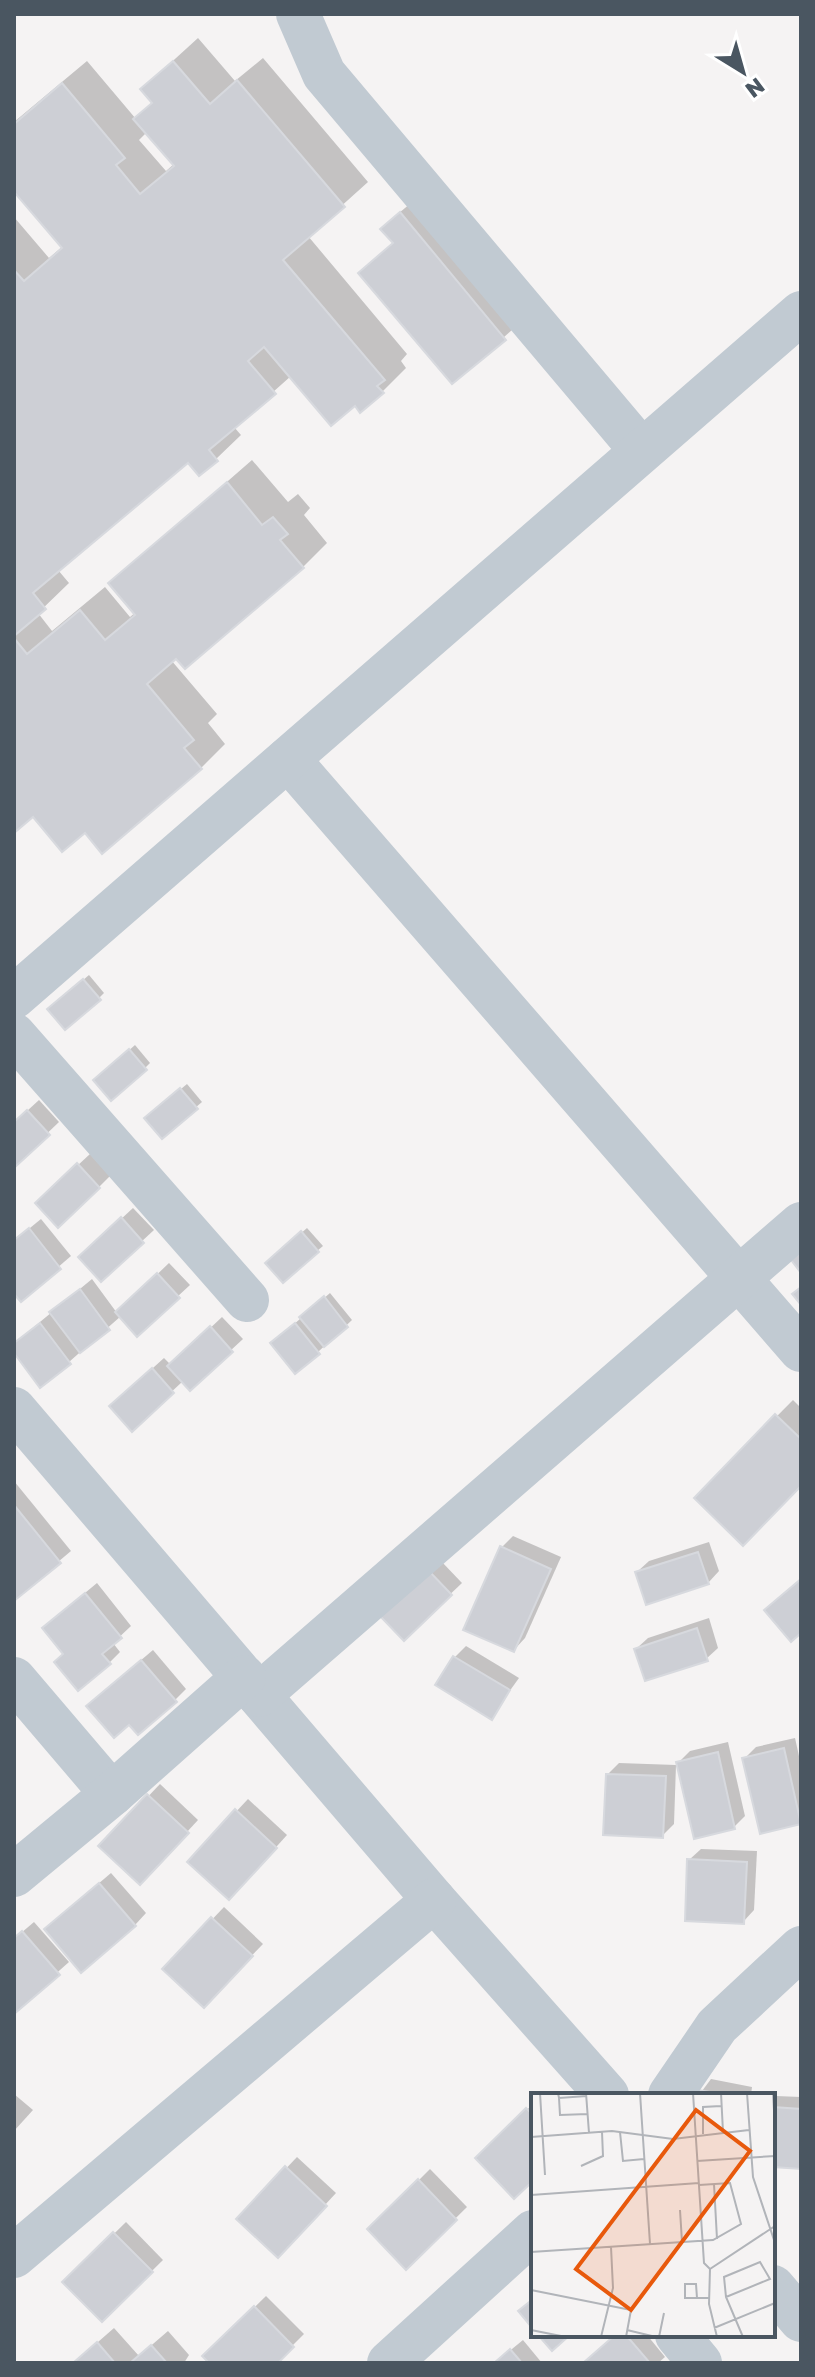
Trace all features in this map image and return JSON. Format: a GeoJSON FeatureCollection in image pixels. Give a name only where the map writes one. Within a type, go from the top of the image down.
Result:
{"type":"FeatureCollection","features":[{"type":"Feature","properties":{"kind":"street"},"geometry":{"type":"LineString","coordinates":[[298,14],[324,74],[641,450]]}},
{"type":"Feature","properties":{"kind":"street"},"geometry":{"type":"LineString","coordinates":[[14,997],[801,313]]}},
{"type":"Feature","properties":{"kind":"street"},"geometry":{"type":"LineString","coordinates":[[288,759],[801,1350]]}},
{"type":"Feature","properties":{"kind":"street"},"geometry":{"type":"LineString","coordinates":[[14,1035],[247,1300]]}},
{"type":"Feature","properties":{"kind":"street"},"geometry":{"type":"LineString","coordinates":[[14,1875],[112,1794],[252,1686],[801,1224]]}},
{"type":"Feature","properties":{"kind":"street"},"geometry":{"type":"LineString","coordinates":[[14,1409],[434,1900],[605,2093]]}},
{"type":"Feature","properties":{"kind":"street"},"geometry":{"type":"LineString","coordinates":[[14,1679],[112,1794]]}},
{"type":"Feature","properties":{"kind":"street"},"geometry":{"type":"LineString","coordinates":[[14,2256],[434,1900]]}},
{"type":"Feature","properties":{"kind":"street"},"geometry":{"type":"LineString","coordinates":[[671,2093],[717,2026],[801,1948]]}},
{"type":"Feature","properties":{"kind":"street"},"geometry":{"type":"LineString","coordinates":[[393,2362],[531,2234]]}},
{"type":"Feature","properties":{"kind":"street"},"geometry":{"type":"LineString","coordinates":[[775,2289],[801,2320]]}},
{"type":"Feature","properties":{"kind":"street"},"geometry":{"type":"LineString","coordinates":[[679,2337],[700,2363]]}},
{"type":"Feature","properties":{"kind":"building"},"geometry":{"type":"Polygon","coordinates":[[[173,61],[210,104],[237,80],[345,207],[283,260],[385,380],[377,386],[384,393],[360,413],[355,406],[331,426],[264,347],[248,361],[276,394],[209,450],[218,461],[199,476],[188,463],[33,593],[46,609],[14,636],[14,270],[24,281],[62,248],[14,192],[14,124],[62,83],[125,158],[116,165],[140,194],[174,166],[133,119],[152,103],[140,89],[173,61]]]}},
{"type":"Feature","properties":{"kind":"building"},"geometry":{"type":"Polygon","coordinates":[[[400,212],[506,340],[452,384],[358,273],[393,243],[380,229],[400,212]]]}},
{"type":"Feature","properties":{"kind":"building"},"geometry":{"type":"Polygon","coordinates":[[[227,482],[262,525],[273,517],[288,534],[280,540],[304,568],[185,669],[176,659],[147,684],[194,740],[184,748],[202,769],[102,854],[85,833],[62,852],[33,817],[14,833],[14,638],[27,654],[80,610],[105,640],[135,615],[108,583],[227,482]]]}},
{"type":"Feature","properties":{"kind":"building"},"geometry":{"type":"Polygon","coordinates":[[[83,979],[101,1000],[65,1030],[47,1009],[83,979]]]}},
{"type":"Feature","properties":{"kind":"building"},"geometry":{"type":"Polygon","coordinates":[[[129,1049],[147,1070],[111,1101],[93,1080],[129,1049]]]}},
{"type":"Feature","properties":{"kind":"building"},"geometry":{"type":"Polygon","coordinates":[[[180,1088],[198,1109],[162,1139],[144,1118],[180,1088]]]}},
{"type":"Feature","properties":{"kind":"building"},"geometry":{"type":"Polygon","coordinates":[[[27,1110],[50,1135],[14,1168],[14,1122],[27,1110]]]}},
{"type":"Feature","properties":{"kind":"building"},"geometry":{"type":"Polygon","coordinates":[[[77,1163],[100,1188],[58,1228],[35,1203],[77,1163]]]}},
{"type":"Feature","properties":{"kind":"building"},"geometry":{"type":"Polygon","coordinates":[[[121,1217],[144,1243],[101,1282],[78,1257],[121,1217]]]}},
{"type":"Feature","properties":{"kind":"building"},"geometry":{"type":"Polygon","coordinates":[[[29,1228],[61,1269],[21,1302],[14,1294],[14,1240],[29,1228]]]}},
{"type":"Feature","properties":{"kind":"building"},"geometry":{"type":"Polygon","coordinates":[[[301,1231],[319,1252],[283,1283],[265,1263],[301,1231]]]}},
{"type":"Feature","properties":{"kind":"building"},"geometry":{"type":"Polygon","coordinates":[[[801,1252],[801,1273],[791,1260],[801,1252]]]}},
{"type":"Feature","properties":{"kind":"building"},"geometry":{"type":"Polygon","coordinates":[[[157,1273],[180,1298],[137,1337],[115,1312],[157,1273]]]}},
{"type":"Feature","properties":{"kind":"building"},"geometry":{"type":"Polygon","coordinates":[[[801,1287],[801,1305],[792,1294],[801,1287]]]}},
{"type":"Feature","properties":{"kind":"building"},"geometry":{"type":"Polygon","coordinates":[[[80,1289],[110,1330],[80,1353],[49,1312],[80,1289]]]}},
{"type":"Feature","properties":{"kind":"building"},"geometry":{"type":"Polygon","coordinates":[[[324,1296],[348,1327],[324,1347],[299,1317],[324,1296]]]}},
{"type":"Feature","properties":{"kind":"building"},"geometry":{"type":"Polygon","coordinates":[[[40,1323],[71,1364],[40,1388],[14,1353],[14,1343],[40,1323]]]}},
{"type":"Feature","properties":{"kind":"building"},"geometry":{"type":"Polygon","coordinates":[[[295,1323],[320,1354],[295,1374],[270,1343],[295,1323]]]}},
{"type":"Feature","properties":{"kind":"building"},"geometry":{"type":"Polygon","coordinates":[[[210,1326],[233,1352],[190,1391],[167,1366],[210,1326]]]}},
{"type":"Feature","properties":{"kind":"building"},"geometry":{"type":"Polygon","coordinates":[[[152,1368],[174,1393],[132,1432],[109,1406],[152,1368]]]}},
{"type":"Feature","properties":{"kind":"building"},"geometry":{"type":"Polygon","coordinates":[[[775,1414],[801,1439],[801,1486],[743,1546],[694,1498],[775,1414]]]}},
{"type":"Feature","properties":{"kind":"building"},"geometry":{"type":"Polygon","coordinates":[[[14,1505],[61,1563],[14,1601],[14,1505]]]}},
{"type":"Feature","properties":{"kind":"building"},"geometry":{"type":"Polygon","coordinates":[[[500,1546],[551,1569],[514,1652],[463,1630],[500,1546]]]}},
{"type":"Feature","properties":{"kind":"building"},"geometry":{"type":"Polygon","coordinates":[[[698,1552],[709,1584],[646,1605],[635,1572],[698,1552]]]}},
{"type":"Feature","properties":{"kind":"building"},"geometry":{"type":"Polygon","coordinates":[[[428,1570],[452,1595],[404,1641],[380,1616],[428,1570]]]}},
{"type":"Feature","properties":{"kind":"building"},"geometry":{"type":"Polygon","coordinates":[[[801,1579],[801,1633],[791,1642],[764,1610],[801,1579]]]}},
{"type":"Feature","properties":{"kind":"building"},"geometry":{"type":"Polygon","coordinates":[[[85,1593],[122,1638],[102,1654],[111,1664],[78,1691],[54,1662],[63,1654],[42,1628],[85,1593]]]}},
{"type":"Feature","properties":{"kind":"building"},"geometry":{"type":"Polygon","coordinates":[[[697,1628],[708,1661],[645,1681],[634,1649],[697,1628]]]}},
{"type":"Feature","properties":{"kind":"building"},"geometry":{"type":"Polygon","coordinates":[[[453,1656],[510,1690],[492,1720],[435,1685],[453,1656]]]}},
{"type":"Feature","properties":{"kind":"building"},"geometry":{"type":"Polygon","coordinates":[[[141,1660],[177,1702],[138,1735],[129,1725],[114,1738],[86,1706],[141,1660]]]}},
{"type":"Feature","properties":{"kind":"building"},"geometry":{"type":"Polygon","coordinates":[[[784,1748],[801,1824],[760,1834],[742,1758],[784,1748]]]}},
{"type":"Feature","properties":{"kind":"building"},"geometry":{"type":"Polygon","coordinates":[[[718,1752],[735,1829],[694,1839],[676,1762],[718,1752]]]}},
{"type":"Feature","properties":{"kind":"building"},"geometry":{"type":"Polygon","coordinates":[[[606,1774],[666,1776],[663,1838],[603,1835],[606,1774]]]}},
{"type":"Feature","properties":{"kind":"building"},"geometry":{"type":"Polygon","coordinates":[[[147,1794],[189,1833],[140,1885],[98,1846],[147,1794]]]}},
{"type":"Feature","properties":{"kind":"building"},"geometry":{"type":"Polygon","coordinates":[[[235,1809],[277,1848],[229,1900],[187,1862],[235,1809]]]}},
{"type":"Feature","properties":{"kind":"building"},"geometry":{"type":"Polygon","coordinates":[[[687,1859],[747,1862],[744,1924],[685,1921],[687,1859]]]}},
{"type":"Feature","properties":{"kind":"building"},"geometry":{"type":"Polygon","coordinates":[[[99,1883],[136,1926],[81,1973],[44,1929],[99,1883]]]}},
{"type":"Feature","properties":{"kind":"building"},"geometry":{"type":"Polygon","coordinates":[[[211,1917],[253,1956],[204,2008],[162,1969],[211,1917]]]}},
{"type":"Feature","properties":{"kind":"building"},"geometry":{"type":"Polygon","coordinates":[[[22,1931],[60,1975],[14,2014],[14,1938],[22,1931]]]}},
{"type":"Feature","properties":{"kind":"building"},"geometry":{"type":"Polygon","coordinates":[[[775,2107],[801,2109],[801,2169],[775,2167],[775,2107]]]}},
{"type":"Feature","properties":{"kind":"building"},"geometry":{"type":"Polygon","coordinates":[[[526,2108],[531,2113],[531,2183],[514,2199],[475,2158],[526,2108]]]}},
{"type":"Feature","properties":{"kind":"building"},"geometry":{"type":"Polygon","coordinates":[[[285,2166],[327,2206],[278,2258],[236,2219],[285,2166]]]}},
{"type":"Feature","properties":{"kind":"building"},"geometry":{"type":"Polygon","coordinates":[[[418,2179],[457,2220],[406,2270],[367,2229],[418,2179]]]}},
{"type":"Feature","properties":{"kind":"building"},"geometry":{"type":"Polygon","coordinates":[[[113,2232],[153,2272],[102,2322],[62,2282],[113,2232]]]}},
{"type":"Feature","properties":{"kind":"building"},"geometry":{"type":"Polygon","coordinates":[[[531,2301],[531,2327],[518,2311],[531,2301]]]}},
{"type":"Feature","properties":{"kind":"building"},"geometry":{"type":"Polygon","coordinates":[[[254,2306],[294,2347],[278,2363],[209,2363],[202,2356],[254,2306]]]}},
{"type":"Feature","properties":{"kind":"building"},"geometry":{"type":"Polygon","coordinates":[[[540,2337],[568,2337],[552,2351],[540,2337]]]}},
{"type":"Feature","properties":{"kind":"building"},"geometry":{"type":"Polygon","coordinates":[[[613,2337],[628,2337],[650,2363],[583,2363],[613,2337]]]}},
{"type":"Feature","properties":{"kind":"building"},"geometry":{"type":"Polygon","coordinates":[[[97,2342],[115,2363],[73,2363],[97,2342]]]}},
{"type":"Feature","properties":{"kind":"building"},"geometry":{"type":"Polygon","coordinates":[[[151,2345],[167,2363],[130,2363],[151,2345]]]}},
{"type":"Feature","properties":{"kind":"building"},"geometry":{"type":"Polygon","coordinates":[[[510,2349],[522,2363],[494,2363],[510,2349]]]}}]}
